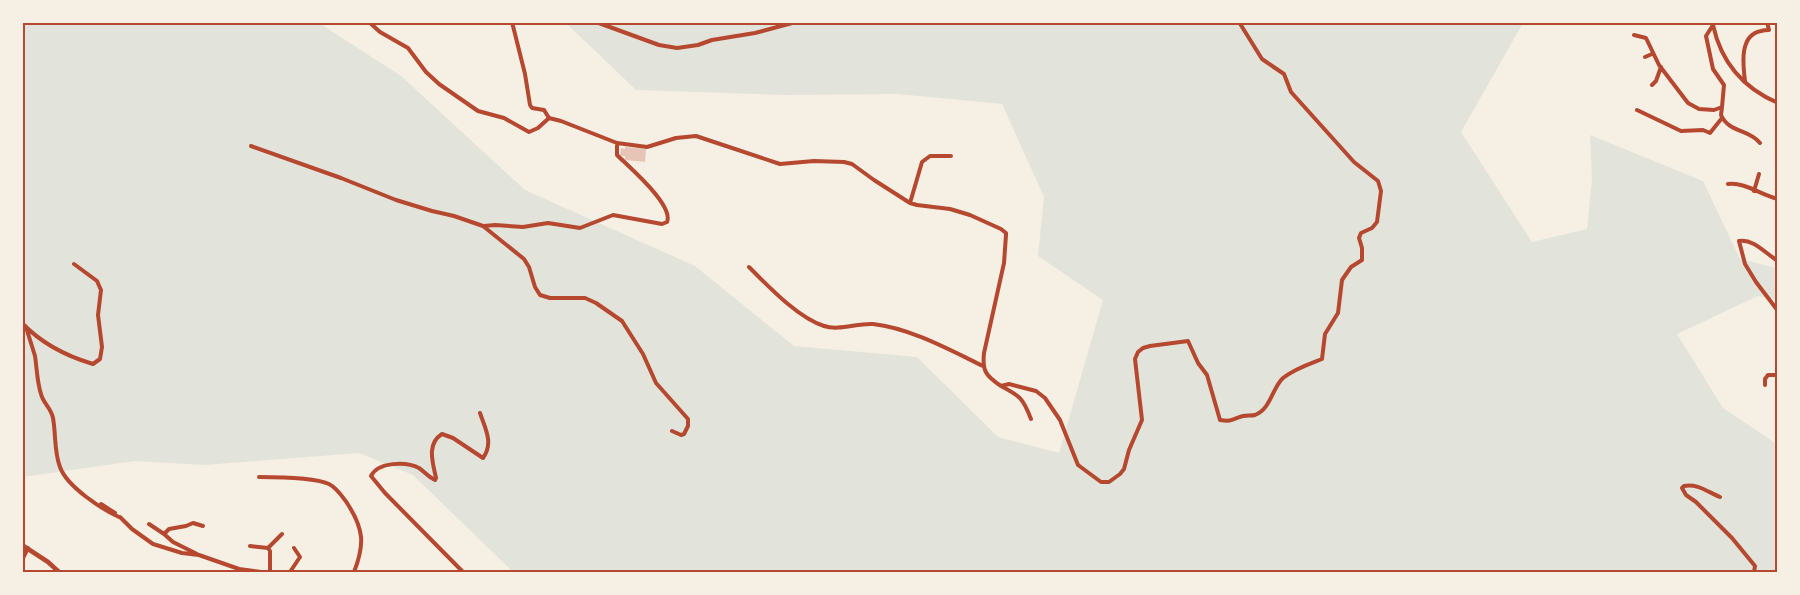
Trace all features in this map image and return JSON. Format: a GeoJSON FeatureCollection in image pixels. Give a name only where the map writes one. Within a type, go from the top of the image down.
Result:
{"type":"FeatureCollection","features":[{"type":"Feature","properties":{"kind":"street"},"geometry":{"type":"LineString","coordinates":[[369,22],[380,32],[408,48],[433,80],[478,110],[504,118],[529,132],[538,128],[549,118]]}},
{"type":"Feature","properties":{"kind":"street"},"geometry":{"type":"LineString","coordinates":[[512,22],[525,74],[530,105],[532,108],[544,110],[549,118],[617,144],[647,147],[676,138],[696,136],[780,164],[814,161],[844,162],[852,164],[910,202],[917,205],[950,209],[970,214],[1006,232],[1004,263],[983,366],[988,376],[1025,403],[1031,419]]}},
{"type":"Feature","properties":{"kind":"street"},"geometry":{"type":"LineString","coordinates":[[596,22],[659,45],[677,48],[755,33],[796,22]]}},
{"type":"Feature","properties":{"kind":"street"},"geometry":{"type":"LineString","coordinates":[[1001,386],[1009,384],[1036,390],[1045,398],[1060,420],[1078,465],[1101,482],[1109,482],[1124,469],[1129,450],[1142,420],[1135,359],[1138,352],[1143,348],[1188,341],[1198,363],[1207,375],[1220,420],[1229,421],[1258,414],[1273,396],[1282,379],[1292,372],[1322,359],[1325,334],[1339,309],[1342,280],[1351,267],[1362,260],[1362,248],[1359,238],[1361,232],[1372,228],[1377,222],[1382,191],[1378,180],[1354,162],[1291,92],[1284,74],[1262,58],[1239,22]]}},
{"type":"Feature","properties":{"kind":"street"},"geometry":{"type":"LineString","coordinates":[[1745,81],[1742,58],[1744,48],[1757,32],[1770,30],[1767,22]]}},
{"type":"Feature","properties":{"kind":"street"},"geometry":{"type":"LineString","coordinates":[[1713,24],[1722,54],[1736,74],[1765,98],[1778,103]]}},
{"type":"Feature","properties":{"kind":"street"},"geometry":{"type":"LineString","coordinates":[[1713,24],[1706,36],[1713,69],[1724,84],[1722,118],[1736,130],[1750,134],[1760,143]]}},
{"type":"Feature","properties":{"kind":"street"},"geometry":{"type":"LineString","coordinates":[[1634,35],[1646,38],[1652,54],[1688,103],[1694,107],[1714,110],[1722,107]]}},
{"type":"Feature","properties":{"kind":"street"},"geometry":{"type":"LineString","coordinates":[[1645,57],[1652,54]]}},
{"type":"Feature","properties":{"kind":"street"},"geometry":{"type":"LineString","coordinates":[[1652,84],[1656,81],[1661,67]]}},
{"type":"Feature","properties":{"kind":"street"},"geometry":{"type":"LineString","coordinates":[[1637,110],[1681,131],[1703,130],[1710,132],[1722,118]]}},
{"type":"Feature","properties":{"kind":"street"},"geometry":{"type":"LineString","coordinates":[[483,226],[523,227],[548,223],[580,228],[613,215],[662,224],[667,222],[668,215],[657,197],[645,182],[617,156],[617,144]]}},
{"type":"Feature","properties":{"kind":"street"},"geometry":{"type":"LineString","coordinates":[[251,146],[396,200],[483,226],[524,259],[529,266],[537,292],[540,295],[550,298],[585,298],[622,321],[643,354],[656,383],[688,419],[688,426],[684,434],[681,435],[672,431]]}},
{"type":"Feature","properties":{"kind":"street"},"geometry":{"type":"LineString","coordinates":[[910,202],[922,162],[930,156],[951,156]]}},
{"type":"Feature","properties":{"kind":"street"},"geometry":{"type":"LineString","coordinates":[[1754,191],[1759,174]]}},
{"type":"Feature","properties":{"kind":"street"},"geometry":{"type":"LineString","coordinates":[[1728,184],[1740,183],[1754,191],[1777,198]]}},
{"type":"Feature","properties":{"kind":"street"},"geometry":{"type":"LineString","coordinates":[[1778,261],[1751,243],[1744,240],[1739,241],[1746,264],[1756,282],[1778,310]]}},
{"type":"Feature","properties":{"kind":"street"},"geometry":{"type":"LineString","coordinates":[[24,325],[35,336],[58,351],[93,364],[100,359],[102,347],[98,314],[101,290],[97,281],[74,264]]}},
{"type":"Feature","properties":{"kind":"street"},"geometry":{"type":"LineString","coordinates":[[749,267],[783,301],[824,326],[872,324],[893,328],[938,344],[983,366]]}},
{"type":"Feature","properties":{"kind":"street"},"geometry":{"type":"LineString","coordinates":[[24,325],[35,356],[40,393],[42,399],[50,408],[53,417],[61,469],[76,487],[94,502],[107,512],[121,518]]}},
{"type":"Feature","properties":{"kind":"street"},"geometry":{"type":"LineString","coordinates":[[1765,385],[1765,379],[1768,375],[1778,375]]}},
{"type":"Feature","properties":{"kind":"street"},"geometry":{"type":"LineString","coordinates":[[463,572],[385,493],[371,476],[380,466],[393,464],[416,467],[435,480],[432,456],[433,447],[437,437],[442,434],[453,438],[483,458],[486,451],[488,434],[480,413]]}},
{"type":"Feature","properties":{"kind":"street"},"geometry":{"type":"LineString","coordinates":[[259,476],[328,483],[338,490],[353,512],[362,534],[362,546],[354,572]]}},
{"type":"Feature","properties":{"kind":"street"},"geometry":{"type":"LineString","coordinates":[[1720,497],[1691,485],[1682,488],[1686,495],[1696,502],[1732,538],[1755,566],[1754,572]]}},
{"type":"Feature","properties":{"kind":"street"},"geometry":{"type":"LineString","coordinates":[[101,504],[153,544],[182,553],[199,555]]}},
{"type":"Feature","properties":{"kind":"street"},"geometry":{"type":"LineString","coordinates":[[164,534],[169,529],[193,523],[203,526]]}},
{"type":"Feature","properties":{"kind":"street"},"geometry":{"type":"LineString","coordinates":[[150,524],[173,542],[199,555],[239,569],[261,572]]}},
{"type":"Feature","properties":{"kind":"street"},"geometry":{"type":"LineString","coordinates":[[268,548],[282,534]]}},
{"type":"Feature","properties":{"kind":"street"},"geometry":{"type":"LineString","coordinates":[[22,545],[48,562],[59,572]]}},
{"type":"Feature","properties":{"kind":"street"},"geometry":{"type":"LineString","coordinates":[[250,546],[268,548]]}},
{"type":"Feature","properties":{"kind":"street"},"geometry":{"type":"LineString","coordinates":[[22,560],[28,548]]}},
{"type":"Feature","properties":{"kind":"street"},"geometry":{"type":"LineString","coordinates":[[268,548],[270,551],[270,572]]}},
{"type":"Feature","properties":{"kind":"street"},"geometry":{"type":"LineString","coordinates":[[290,572],[300,557],[294,548]]}},
{"type":"Feature","properties":{"kind":"shaded area"},"geometry":{"type":"Polygon","coordinates":[[[22,23],[319,23],[401,76],[525,190],[695,266],[794,346],[917,357],[998,437],[1059,453],[1103,300],[1038,256],[1044,197],[1002,104],[898,94],[784,95],[636,90],[566,23],[1523,23],[1461,132],[1532,242],[1587,229],[1592,179],[1590,135],[1703,181],[1740,259],[1777,268],[1777,300],[1758,296],[1677,334],[1723,408],[1777,444],[1777,572],[513,572],[413,475],[359,453],[205,465],[135,461],[23,477],[22,23]]]}},
{"type":"Feature","properties":{"kind":"building"},"geometry":{"type":"Polygon","coordinates":[[[625,147],[646,149],[645,162],[625,160],[625,156],[620,156],[621,148],[625,149],[625,147]]]}}]}
